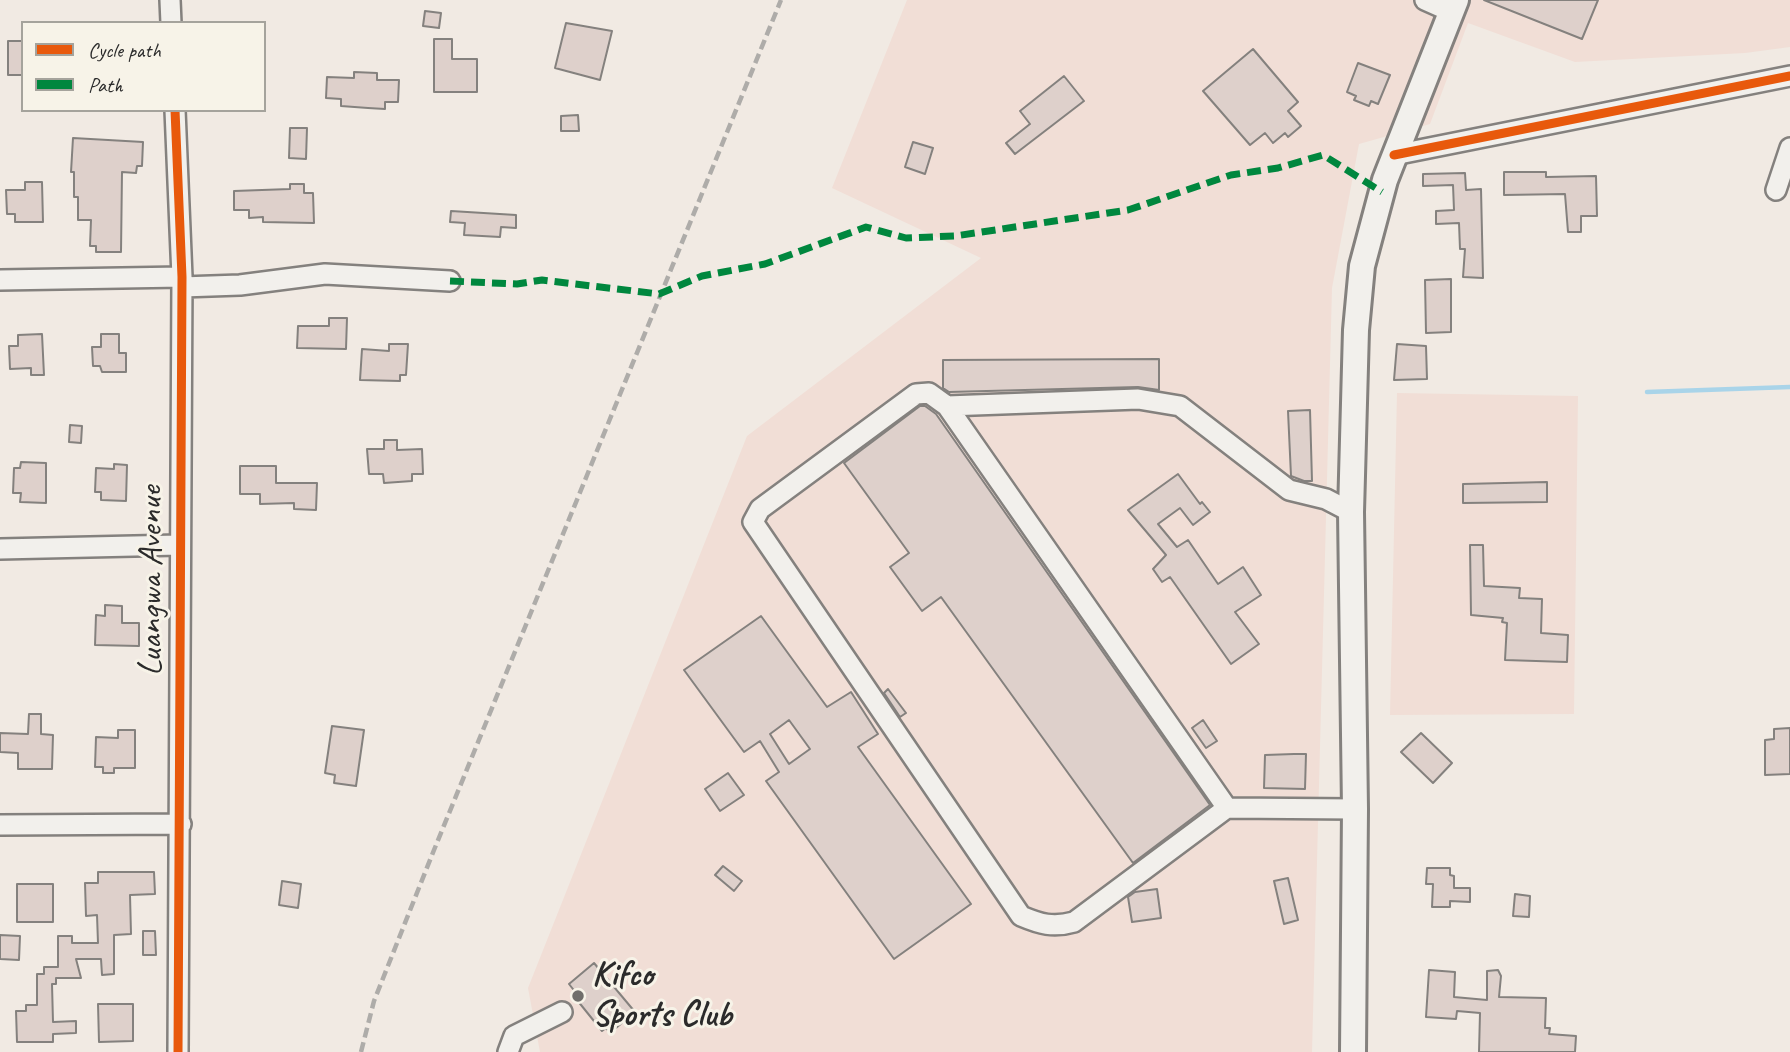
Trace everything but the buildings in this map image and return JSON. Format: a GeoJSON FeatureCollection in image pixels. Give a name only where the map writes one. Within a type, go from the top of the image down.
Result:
{"type":"FeatureCollection","features":[{"type":"Feature","properties":{"kind":"main road"},"geometry":{"type":"LineString","coordinates":[[1353,1052],[1355,809],[1351,512],[1356,330],[1363,266],[1394,155],[1454,6]]}},
{"type":"Feature","properties":{"kind":"street"},"geometry":{"type":"LineString","coordinates":[[170,0],[171,21]]}},
{"type":"Feature","properties":{"kind":"street"},"geometry":{"type":"LineString","coordinates":[[1424,0],[1454,6]]}},
{"type":"Feature","properties":{"kind":"street"},"geometry":{"type":"LineString","coordinates":[[1394,155],[1790,76]]}},
{"type":"Feature","properties":{"kind":"street","name":"Luangwa Avenue"},"geometry":{"type":"LineString","coordinates":[[175,112],[182,282],[178,1052]]}},
{"type":"Feature","properties":{"kind":"street"},"geometry":{"type":"LineString","coordinates":[[1776,190],[1790,148]]}},
{"type":"Feature","properties":{"kind":"street"},"geometry":{"type":"LineString","coordinates":[[0,280],[240,285],[325,274],[450,281]]}},
{"type":"Feature","properties":{"kind":"street"},"geometry":{"type":"LineString","coordinates":[[1227,808],[947,405],[929,393],[916,394],[760,509],[753,522],[1021,916],[1042,925],[1059,926],[1074,922],[1227,808],[1355,809]]}},
{"type":"Feature","properties":{"kind":"street"},"geometry":{"type":"LineString","coordinates":[[947,405],[1138,399],[1180,406],[1289,491],[1326,499],[1351,512]]}},
{"type":"Feature","properties":{"kind":"street"},"geometry":{"type":"LineString","coordinates":[[0,549],[179,545]]}},
{"type":"Feature","properties":{"kind":"street"},"geometry":{"type":"LineString","coordinates":[[0,825],[181,824]]}},
{"type":"Feature","properties":{"kind":"street"},"geometry":{"type":"LineString","coordinates":[[508,1052],[514,1036],[562,1012]]}},
{"type":"Feature","properties":{"kind":"shaded area"},"geometry":{"type":"Polygon","coordinates":[[[907,0],[1790,0],[1790,47],[1745,53],[1575,62],[1468,23],[1430,124],[1359,144],[1332,288],[1312,1052],[540,1052],[528,988],[747,436],[981,258],[832,188],[907,0]]]}},
{"type":"Feature","properties":{"kind":"shaded area"},"geometry":{"type":"Polygon","coordinates":[[[1397,393],[1578,396],[1574,714],[1390,715],[1397,393]]]}},
{"type":"Feature","properties":{"kind":"waterway"},"geometry":{"type":"LineString","coordinates":[[1647,392],[1790,387]]}},
{"type":"Feature","properties":{"kind":"railway"},"geometry":{"type":"LineString","coordinates":[[361,1052],[374,1001],[434,850],[781,0]]}},
{"type":"Feature","properties":{"kind":"marked path"},"geometry":{"type":"LineString","coordinates":[[450,281],[517,284],[542,280],[659,294],[702,276],[765,264],[866,227],[906,238],[955,236],[1128,210],[1231,175],[1278,168],[1323,155],[1382,192]]}},
{"type":"Feature","properties":{"kind":"cycle path"},"geometry":{"type":"LineString","coordinates":[[1394,155],[1790,76]]}},
{"type":"Feature","properties":{"kind":"cycle path"},"geometry":{"type":"LineString","coordinates":[[175,112],[182,277],[178,1052]]}},
{"type":"Feature","properties":{"kind":"place","name":"Kifco Sports Club"},"geometry":{"type":"Point","coordinates":[578,996]}}]}
